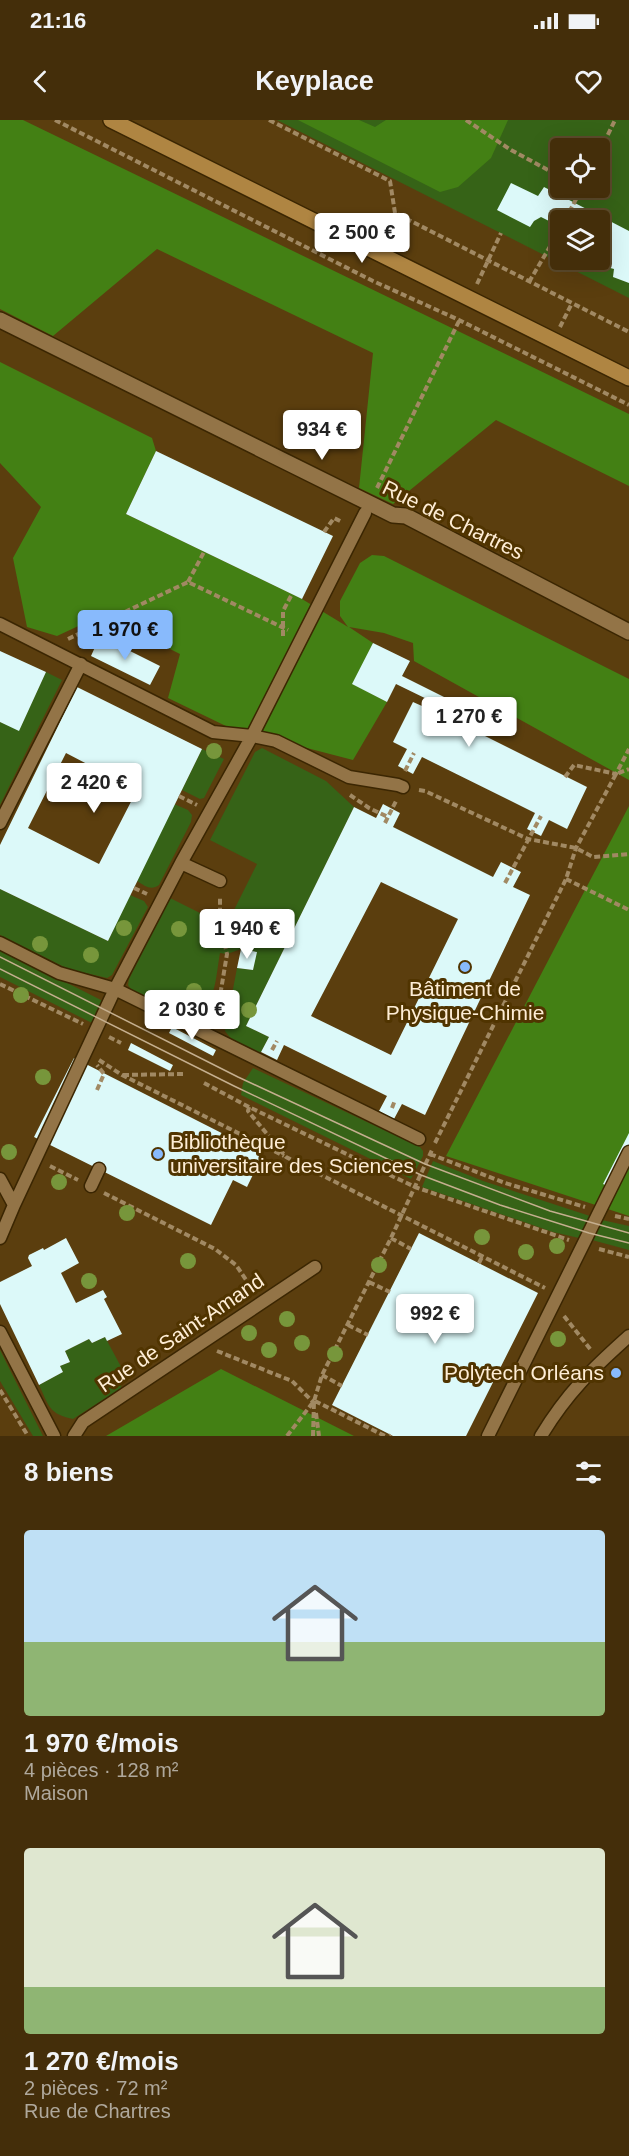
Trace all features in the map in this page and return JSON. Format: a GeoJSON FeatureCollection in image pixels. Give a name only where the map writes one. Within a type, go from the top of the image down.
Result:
{"type":"FeatureCollection","features":[{"type":"Feature","properties":{"kind":"main road"},"geometry":{"type":"LineString","coordinates":[[111,120],[629,378]]}},
{"type":"Feature","properties":{"kind":"street","name":"Rue de Chartres"},"geometry":{"type":"LineString","coordinates":[[0,320],[393,515],[406,516],[629,632]]}},
{"type":"Feature","properties":{"kind":"lane"},"geometry":{"type":"LineString","coordinates":[[0,1238],[115,989],[252,735],[365,513]]}},
{"type":"Feature","properties":{"kind":"lane"},"geometry":{"type":"LineString","coordinates":[[0,624],[213,732],[252,735],[276,741],[350,777],[398,784],[403,788]]}},
{"type":"Feature","properties":{"kind":"lane"},"geometry":{"type":"LineString","coordinates":[[0,823],[81,664]]}},
{"type":"Feature","properties":{"kind":"lane"},"geometry":{"type":"LineString","coordinates":[[181,863],[220,882]]}},
{"type":"Feature","properties":{"kind":"lane"},"geometry":{"type":"LineString","coordinates":[[0,943],[58,973],[115,989],[419,1139]]}},
{"type":"Feature","properties":{"kind":"lane"},"geometry":{"type":"LineString","coordinates":[[488,1436],[629,1152]]}},
{"type":"Feature","properties":{"kind":"lane"},"geometry":{"type":"LineString","coordinates":[[91,1186],[99,1169]]}},
{"type":"Feature","properties":{"kind":"lane"},"geometry":{"type":"LineString","coordinates":[[0,1179],[14,1205]]}},
{"type":"Feature","properties":{"kind":"lane","name":"Rue de Saint-Amand"},"geometry":{"type":"LineString","coordinates":[[74,1436],[83,1422],[315,1267]]}},
{"type":"Feature","properties":{"kind":"lane"},"geometry":{"type":"LineString","coordinates":[[0,1332],[54,1436]]}},
{"type":"Feature","properties":{"kind":"lane"},"geometry":{"type":"LineString","coordinates":[[541,1436],[559,1407],[578,1384],[629,1336]]}},
{"type":"Feature","properties":{"kind":"path"},"geometry":{"type":"LineString","coordinates":[[55,120],[373,281],[459,320],[629,405]]}},
{"type":"Feature","properties":{"kind":"path"},"geometry":{"type":"LineString","coordinates":[[269,120],[390,181],[395,213],[629,332]]}},
{"type":"Feature","properties":{"kind":"path"},"geometry":{"type":"LineString","coordinates":[[466,120],[511,150],[550,171]]}},
{"type":"Feature","properties":{"kind":"path"},"geometry":{"type":"LineString","coordinates":[[606,138],[615,120]]}},
{"type":"Feature","properties":{"kind":"path"},"geometry":{"type":"LineString","coordinates":[[475,287],[501,233]]}},
{"type":"Feature","properties":{"kind":"path"},"geometry":{"type":"LineString","coordinates":[[529,282],[550,247]]}},
{"type":"Feature","properties":{"kind":"path"},"geometry":{"type":"LineString","coordinates":[[558,330],[572,303]]}},
{"type":"Feature","properties":{"kind":"path"},"geometry":{"type":"LineString","coordinates":[[374,494],[464,311]]}},
{"type":"Feature","properties":{"kind":"path"},"geometry":{"type":"LineString","coordinates":[[49,648],[188,582],[204,552]]}},
{"type":"Feature","properties":{"kind":"path"},"geometry":{"type":"LineString","coordinates":[[188,582],[303,636]]}},
{"type":"Feature","properties":{"kind":"path"},"geometry":{"type":"LineString","coordinates":[[313,1436],[314,1401],[322,1375],[402,1217],[430,1154],[566,879],[576,848],[629,749]]}},
{"type":"Feature","properties":{"kind":"path"},"geometry":{"type":"LineString","coordinates":[[405,770],[414,753]]}},
{"type":"Feature","properties":{"kind":"path"},"geometry":{"type":"LineString","coordinates":[[565,777],[574,765],[616,774],[629,769]]}},
{"type":"Feature","properties":{"kind":"path"},"geometry":{"type":"LineString","coordinates":[[403,788],[425,791],[528,839],[576,848],[593,857],[629,854]]}},
{"type":"Feature","properties":{"kind":"path"},"geometry":{"type":"LineString","coordinates":[[385,823],[392,809]]}},
{"type":"Feature","properties":{"kind":"path"},"geometry":{"type":"LineString","coordinates":[[505,883],[541,816]]}},
{"type":"Feature","properties":{"kind":"path"},"geometry":{"type":"LineString","coordinates":[[566,879],[629,910]]}},
{"type":"Feature","properties":{"kind":"path"},"geometry":{"type":"LineString","coordinates":[[213,1039],[227,954],[220,924],[220,882]]}},
{"type":"Feature","properties":{"kind":"path"},"geometry":{"type":"LineString","coordinates":[[0,984],[97,1031]]}},
{"type":"Feature","properties":{"kind":"path"},"geometry":{"type":"LineString","coordinates":[[272,1051],[277,1041]]}},
{"type":"Feature","properties":{"kind":"path"},"geometry":{"type":"LineString","coordinates":[[86,1053],[122,1075],[558,1294],[564,1317],[601,1362]]}},
{"type":"Feature","properties":{"kind":"path"},"geometry":{"type":"LineString","coordinates":[[97,1090],[104,1074]]}},
{"type":"Feature","properties":{"kind":"path"},"geometry":{"type":"LineString","coordinates":[[122,1075],[184,1074]]}},
{"type":"Feature","properties":{"kind":"path"},"geometry":{"type":"LineString","coordinates":[[204,1083],[415,1187],[583,1245],[629,1257]]}},
{"type":"Feature","properties":{"kind":"path"},"geometry":{"type":"LineString","coordinates":[[391,1110],[395,1101]]}},
{"type":"Feature","properties":{"kind":"path"},"geometry":{"type":"LineString","coordinates":[[249,1107],[249,1111],[287,1158]]}},
{"type":"Feature","properties":{"kind":"path"},"geometry":{"type":"LineString","coordinates":[[430,1154],[505,1183],[629,1219]]}},
{"type":"Feature","properties":{"kind":"path"},"geometry":{"type":"LineString","coordinates":[[36,1159],[215,1249],[236,1265],[262,1303]]}},
{"type":"Feature","properties":{"kind":"path"},"geometry":{"type":"LineString","coordinates":[[391,1239],[411,1249]]}},
{"type":"Feature","properties":{"kind":"path"},"geometry":{"type":"LineString","coordinates":[[478,1263],[482,1257]]}},
{"type":"Feature","properties":{"kind":"path"},"geometry":{"type":"LineString","coordinates":[[369,1282],[390,1292]]}},
{"type":"Feature","properties":{"kind":"path"},"geometry":{"type":"LineString","coordinates":[[348,1325],[368,1335]]}},
{"type":"Feature","properties":{"kind":"path"},"geometry":{"type":"LineString","coordinates":[[201,1344],[292,1381],[314,1401],[388,1436]]}},
{"type":"Feature","properties":{"kind":"path"},"geometry":{"type":"LineString","coordinates":[[322,1375],[342,1386]]}},
{"type":"Feature","properties":{"kind":"path"},"geometry":{"type":"LineString","coordinates":[[0,1390],[28,1436]]}},
{"type":"Feature","properties":{"kind":"path"},"geometry":{"type":"LineString","coordinates":[[287,1436],[314,1401]]}},
{"type":"Feature","properties":{"kind":"path"},"geometry":{"type":"LineString","coordinates":[[314,1401],[319,1436]]}},
{"type":"Feature","properties":{"kind":"green space"},"geometry":{"type":"Polygon","coordinates":[[[0,120],[23,120],[629,414],[629,486],[496,420],[393,504],[359,488],[373,353],[157,249],[53,336],[0,309],[0,120]]]}},
{"type":"Feature","properties":{"kind":"green space"},"geometry":{"type":"Polygon","coordinates":[[[277,120],[629,120],[629,298],[574,270],[610,270],[610,210],[550,210],[550,258],[277,120]]]}},
{"type":"Feature","properties":{"kind":"green space"},"geometry":{"type":"Polygon","coordinates":[[[298,120],[359,120],[375,127],[386,120],[508,120],[491,158],[458,187],[440,192],[298,120]]]}},
{"type":"Feature","properties":{"kind":"green space"},"geometry":{"type":"Polygon","coordinates":[[[0,362],[152,438],[156,451],[126,514],[302,599],[348,627],[340,616],[340,601],[360,563],[372,555],[384,556],[629,679],[629,780],[414,661],[413,643],[384,633],[349,627],[373,643],[353,684],[387,702],[353,760],[230,728],[168,698],[180,654],[102,615],[57,636],[27,627],[13,558],[41,507],[0,463],[0,362]]]}},
{"type":"Feature","properties":{"kind":"green space"},"geometry":{"type":"Polygon","coordinates":[[[46,672],[62,680],[0,805],[0,722],[19,730],[46,672]]]}},
{"type":"Feature","properties":{"kind":"green space"},"geometry":{"type":"Polygon","coordinates":[[[262,748],[326,781],[354,807],[246,1026],[269,1037],[261,1052],[256,1052],[241,1046],[225,1031],[237,968],[253,970],[256,952],[241,949],[227,954],[220,953],[215,984],[208,1003],[193,1013],[181,1015],[133,992],[128,985],[170,898],[226,926],[257,864],[210,840],[255,752],[262,748]]]}},
{"type":"Feature","properties":{"kind":"green space"},"geometry":{"type":"Polygon","coordinates":[[[202,749],[224,759],[204,798],[200,799],[182,790],[202,749]]]}},
{"type":"Feature","properties":{"kind":"green space"},"geometry":{"type":"Polygon","coordinates":[[[174,804],[188,810],[192,815],[191,822],[159,885],[153,888],[148,887],[137,881],[174,804]]]}},
{"type":"Feature","properties":{"kind":"green space"},"geometry":{"type":"Polygon","coordinates":[[[629,806],[629,1216],[446,1156],[629,806]]]}},
{"type":"Feature","properties":{"kind":"green space"},"geometry":{"type":"Polygon","coordinates":[[[0,889],[108,941],[130,895],[144,901],[148,907],[112,975],[107,978],[68,969],[0,935],[0,889]]]}},
{"type":"Feature","properties":{"kind":"green space"},"geometry":{"type":"Polygon","coordinates":[[[0,949],[103,1001],[92,1023],[0,977],[0,949]]]}},
{"type":"Feature","properties":{"kind":"green space"},"geometry":{"type":"Polygon","coordinates":[[[253,1068],[420,1147],[423,1156],[411,1179],[241,1095],[243,1083],[253,1068]]]}},
{"type":"Feature","properties":{"kind":"green space"},"geometry":{"type":"Polygon","coordinates":[[[433,1161],[483,1181],[590,1216],[579,1238],[553,1232],[422,1187],[433,1161]]]}},
{"type":"Feature","properties":{"kind":"green space"},"geometry":{"type":"Polygon","coordinates":[[[602,1220],[629,1226],[629,1250],[592,1240],[602,1220]]]}},
{"type":"Feature","properties":{"kind":"green space"},"geometry":{"type":"Polygon","coordinates":[[[105,1337],[126,1376],[120,1389],[73,1419],[54,1412],[39,1385],[63,1372],[60,1366],[70,1362],[65,1351],[89,1339],[92,1343],[105,1337]]]}},
{"type":"Feature","properties":{"kind":"green space"},"geometry":{"type":"Polygon","coordinates":[[[0,1350],[43,1436],[33,1436],[0,1381],[0,1350]]]}},
{"type":"Feature","properties":{"kind":"green space"},"geometry":{"type":"Polygon","coordinates":[[[221,1369],[354,1436],[106,1436],[221,1369]]]}},
{"type":"Feature","properties":{"kind":"building"},"geometry":{"type":"Polygon","coordinates":[[[511,183],[538,196],[544,187],[550,190],[550,198],[565,198],[588,210],[550,210],[550,222],[541,217],[530,227],[497,210],[511,183]]]}},
{"type":"Feature","properties":{"kind":"building"},"geometry":{"type":"Polygon","coordinates":[[[610,221],[629,231],[629,283],[613,277],[614,269],[610,268],[610,221]]]}},
{"type":"Feature","properties":{"kind":"building"},"geometry":{"type":"Polygon","coordinates":[[[156,451],[333,536],[302,599],[126,514],[156,451]]]}},
{"type":"Feature","properties":{"kind":"building"},"geometry":{"type":"Polygon","coordinates":[[[100,636],[160,666],[150,685],[91,656],[100,636]]]}},
{"type":"Feature","properties":{"kind":"building"},"geometry":{"type":"Polygon","coordinates":[[[373,643],[410,661],[402,676],[448,699],[441,714],[587,787],[567,829],[549,820],[541,836],[527,829],[535,813],[422,757],[413,774],[398,766],[407,749],[393,742],[413,702],[431,710],[435,703],[396,684],[387,702],[352,684],[373,643]]]}},
{"type":"Feature","properties":{"kind":"building"},"geometry":{"type":"Polygon","coordinates":[[[0,651],[46,672],[19,731],[0,722],[0,651]]]}},
{"type":"Feature","properties":{"kind":"building"},"geometry":{"type":"Polygon","coordinates":[[[77,687],[202,749],[108,941],[0,889],[0,845],[77,687]],[[66,753],[28,828],[99,864],[137,790],[66,753]]]}},
{"type":"Feature","properties":{"kind":"building","name":"Bâtiment de Physique-Chimie"},"geometry":{"type":"Polygon","coordinates":[[[383,804],[400,813],[393,827],[493,877],[501,862],[521,872],[513,887],[530,895],[425,1115],[402,1104],[394,1119],[379,1111],[387,1096],[284,1045],[277,1060],[261,1052],[269,1037],[246,1026],[354,807],[376,818],[383,804]],[[381,882],[311,1016],[391,1055],[458,919],[381,882]]]}},
{"type":"Feature","properties":{"kind":"building"},"geometry":{"type":"Polygon","coordinates":[[[241,949],[257,952],[253,970],[237,968],[241,949]]]}},
{"type":"Feature","properties":{"kind":"building"},"geometry":{"type":"Polygon","coordinates":[[[172,1027],[216,1050],[213,1056],[169,1033],[172,1027]]]}},
{"type":"Feature","properties":{"kind":"building"},"geometry":{"type":"Polygon","coordinates":[[[131,1043],[173,1065],[170,1071],[128,1050],[131,1043]]]}},
{"type":"Feature","properties":{"kind":"building","name":"Bibliothèque universitaire des Sciences"},"geometry":{"type":"Polygon","coordinates":[[[74,1058],[263,1154],[247,1187],[233,1180],[211,1225],[34,1137],[74,1058]]]}},
{"type":"Feature","properties":{"kind":"building"},"geometry":{"type":"Polygon","coordinates":[[[629,1133],[629,1166],[617,1191],[603,1184],[629,1133]]]}},
{"type":"Feature","properties":{"kind":"building"},"geometry":{"type":"Polygon","coordinates":[[[419,1233],[538,1293],[466,1436],[393,1436],[332,1405],[419,1233]]]}},
{"type":"Feature","properties":{"kind":"building"},"geometry":{"type":"Polygon","coordinates":[[[66,1238],[79,1263],[61,1273],[76,1303],[103,1290],[107,1297],[104,1299],[122,1334],[107,1341],[105,1337],[92,1343],[89,1339],[65,1351],[70,1362],[60,1366],[63,1372],[39,1385],[0,1304],[0,1282],[32,1266],[29,1255],[66,1238]]]}},
{"type":"Feature","properties":{"kind":"tram line"},"geometry":{"type":"LineString","coordinates":[[0,957],[238,1077],[425,1164],[550,1211],[629,1233]]}},
{"type":"Feature","properties":{"kind":"tram line"},"geometry":{"type":"LineString","coordinates":[[0,969],[234,1086],[421,1175],[500,1205],[629,1243]]}},
{"type":"Feature","properties":{"kind":"place","name":"Bâtiment de Physique-Chimie"},"geometry":{"type":"Point","coordinates":[465,967]}},
{"type":"Feature","properties":{"kind":"place","name":"Bibliothèque universitaire des Sciences"},"geometry":{"type":"Point","coordinates":[158,1154]}},
{"type":"Feature","properties":{"kind":"place","name":"Polytech Orléans"},"geometry":{"type":"Point","coordinates":[616,1373]}}]}
